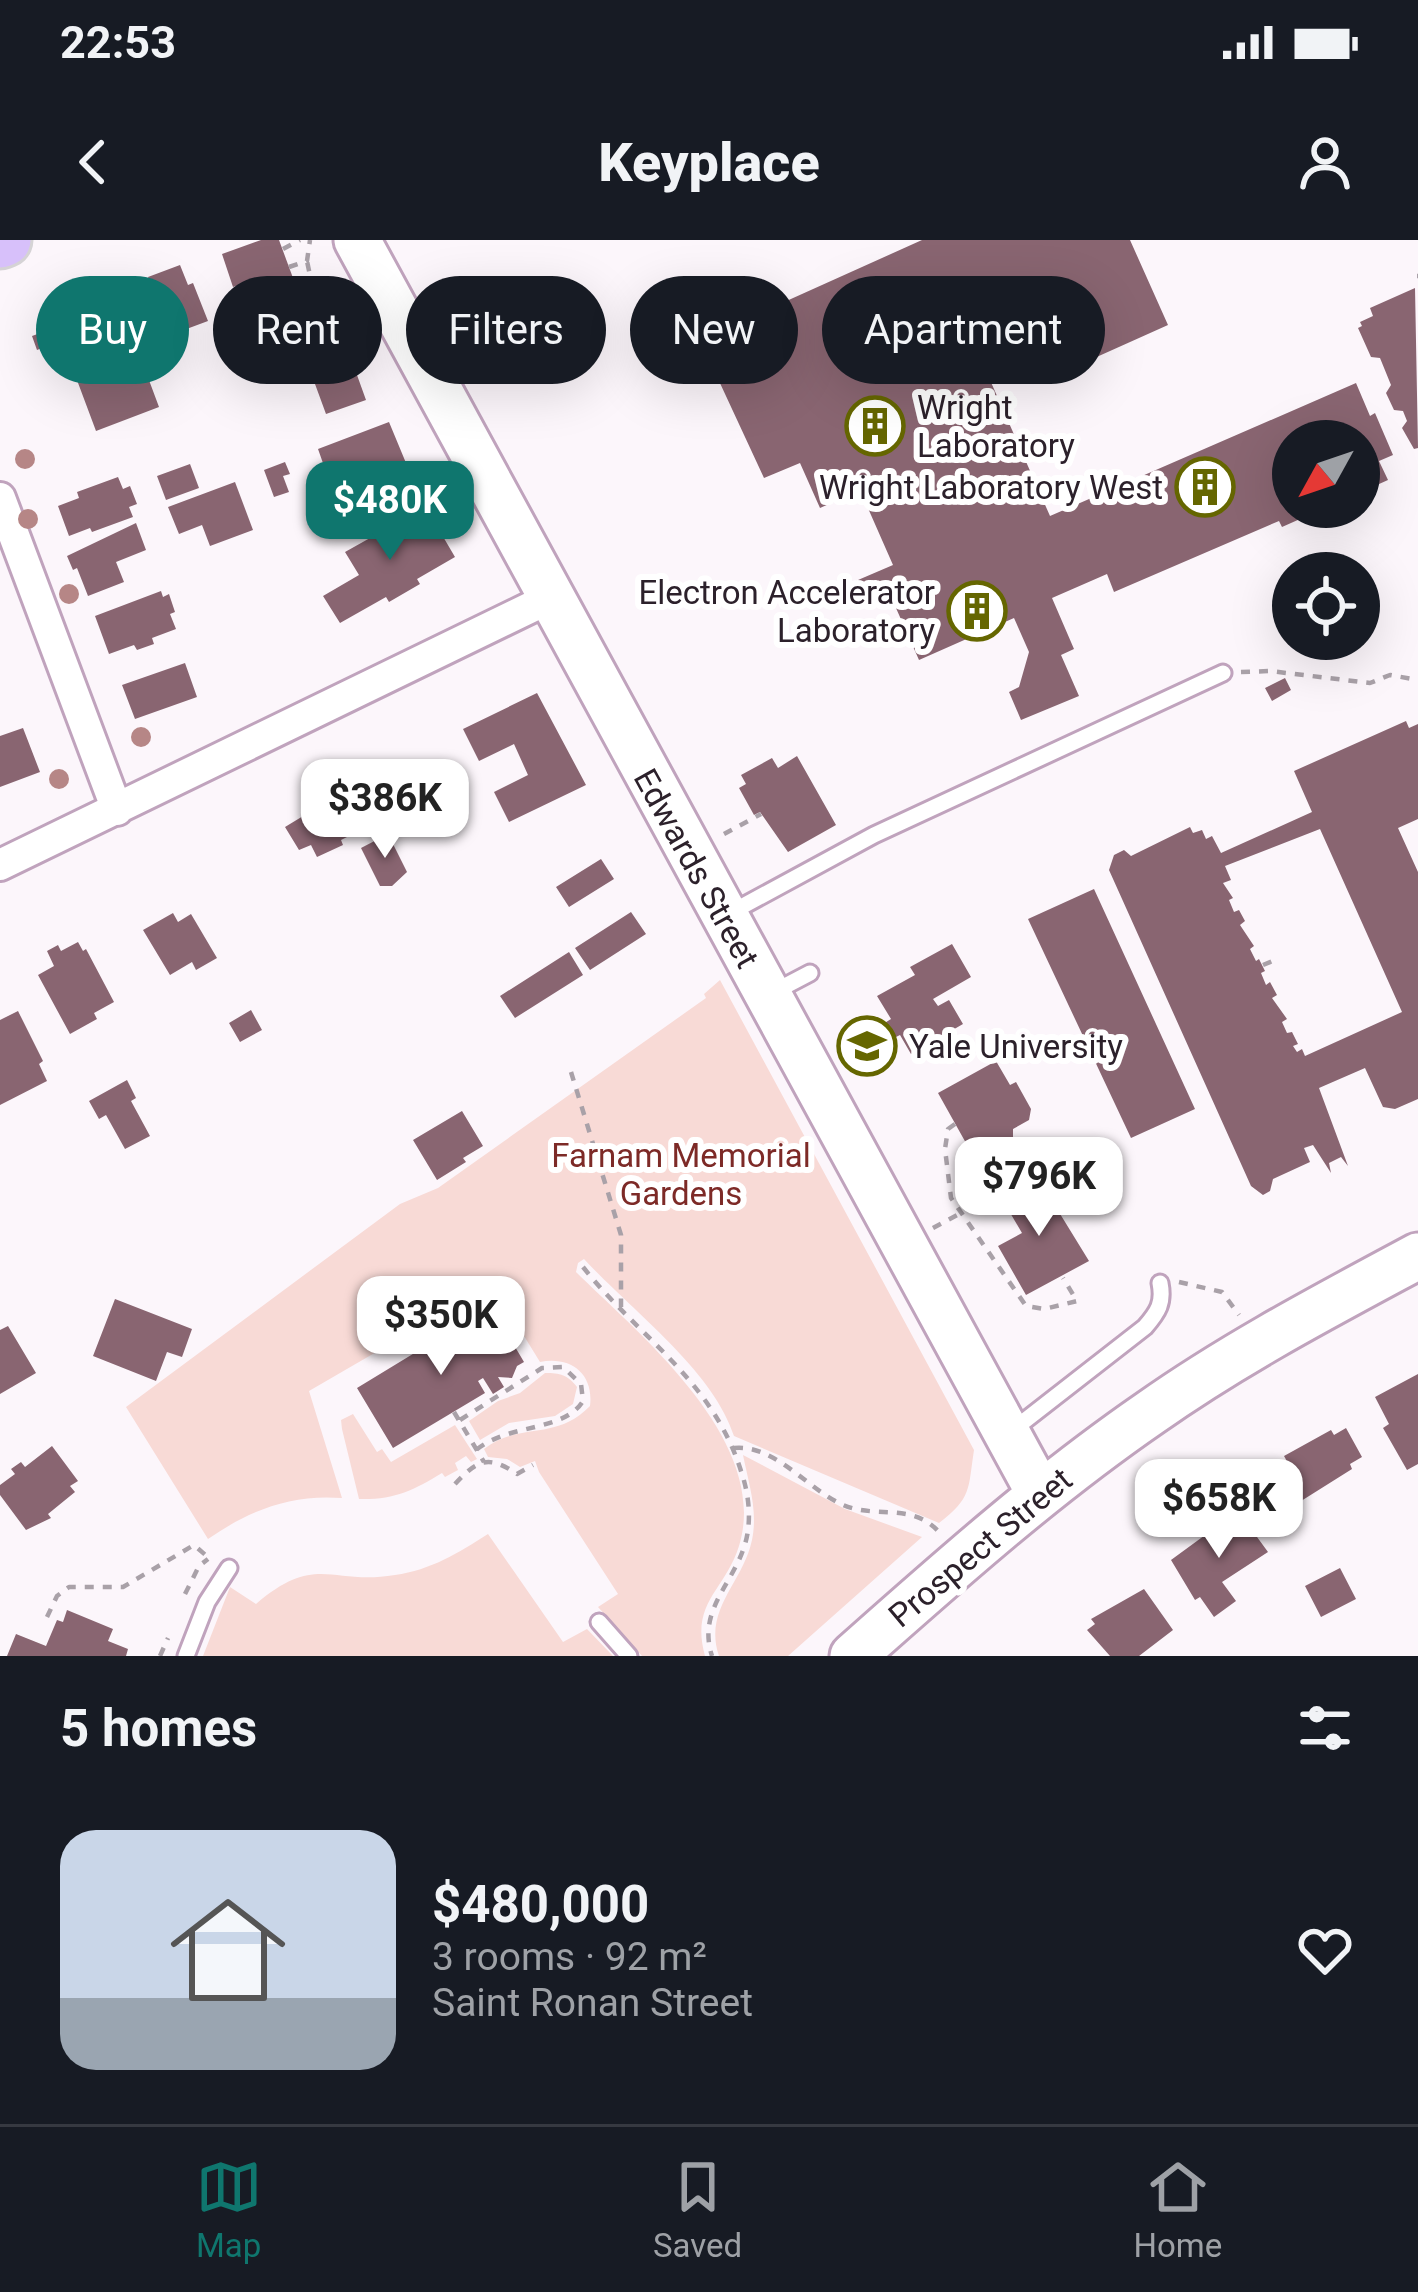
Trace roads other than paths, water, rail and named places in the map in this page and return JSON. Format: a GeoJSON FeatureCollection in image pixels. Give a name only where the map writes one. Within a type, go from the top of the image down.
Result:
{"type":"FeatureCollection","features":[{"type":"Feature","properties":{"kind":"main road","name":"Edwards Street"},"geometry":{"type":"LineString","coordinates":[[356,240],[1040,1494]]}},
{"type":"Feature","properties":{"kind":"main road","name":"Prospect Street"},"geometry":{"type":"LineString","coordinates":[[864,1652],[1040,1494],[1197,1381],[1418,1256]]}},
{"type":"Feature","properties":{"kind":"street"},"geometry":{"type":"LineString","coordinates":[[0,498],[117,810]]}},
{"type":"Feature","properties":{"kind":"street"},"geometry":{"type":"LineString","coordinates":[[0,865],[550,598]]}},
{"type":"Feature","properties":{"kind":"lane"},"geometry":{"type":"LineString","coordinates":[[724,916],[874,835],[1223,673]]}},
{"type":"Feature","properties":{"kind":"lane"},"geometry":{"type":"LineString","coordinates":[[768,996],[811,973]]}},
{"type":"Feature","properties":{"kind":"lane"},"geometry":{"type":"LineString","coordinates":[[1007,1435],[1145,1327],[1158,1313],[1163,1298],[1160,1283]]}},
{"type":"Feature","properties":{"kind":"lane"},"geometry":{"type":"LineString","coordinates":[[186,1656],[207,1602],[229,1568]]}},
{"type":"Feature","properties":{"kind":"lane"},"geometry":{"type":"LineString","coordinates":[[599,1622],[629,1656]]}},
{"type":"Feature","properties":{"kind":"place","name":"Wright Laboratory"},"geometry":{"type":"Point","coordinates":[875,426]}},
{"type":"Feature","properties":{"kind":"place","name":"Wright Laboratory West"},"geometry":{"type":"Point","coordinates":[1205,487]}},
{"type":"Feature","properties":{"kind":"place","name":"Electron Accelerator Laboratory"},"geometry":{"type":"Point","coordinates":[977,611]}},
{"type":"Feature","properties":{"kind":"place","name":"Yale University"},"geometry":{"type":"Point","coordinates":[867,1046]}},
{"type":"Feature","properties":{"kind":"park label","name":"Farnam Memorial Gardens"},"geometry":{"type":"Point","coordinates":[681,1174]}}]}
